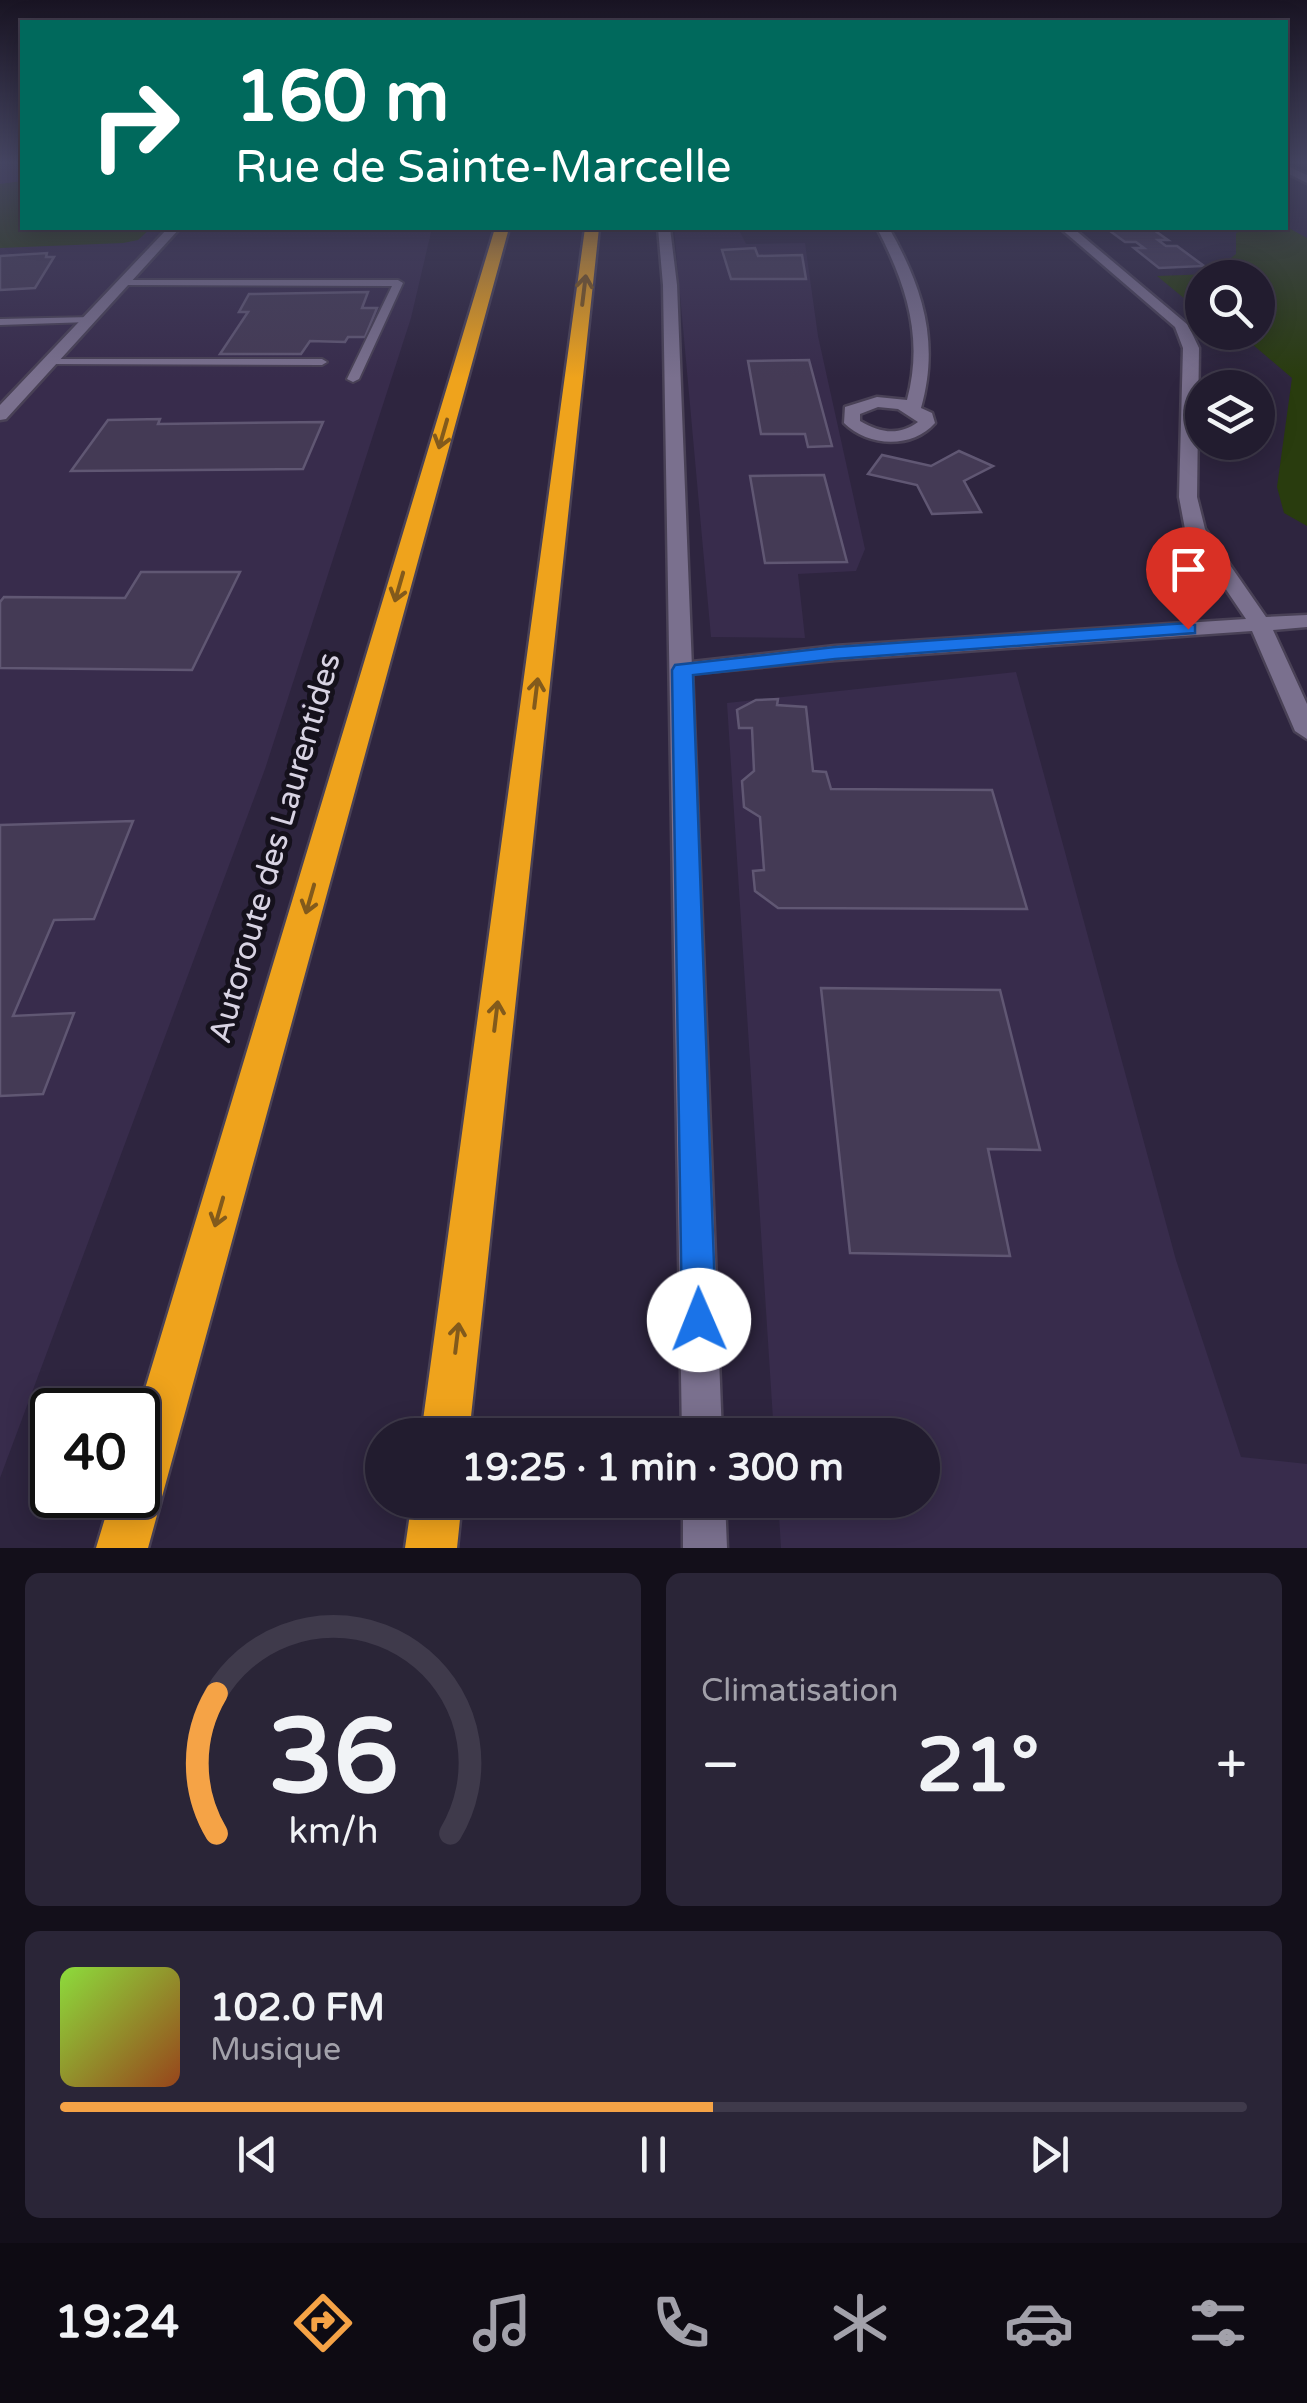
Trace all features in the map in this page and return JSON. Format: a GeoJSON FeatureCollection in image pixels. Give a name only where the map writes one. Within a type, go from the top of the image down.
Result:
{"type":"FeatureCollection","features":[{"type":"Feature","properties":{"kind":"highway","name":"Autoroute des Laurentides"},"geometry":{"type":"LineString","coordinates":[[160,1414],[498,233]]}},
{"type":"Feature","properties":{"kind":"highway"},"geometry":{"type":"LineString","coordinates":[[447,1418],[591,233]]}},
{"type":"Feature","properties":{"kind":"highway","name":"Autoroute des Laurentides"},"geometry":{"type":"LineString","coordinates":[[122,1548],[130,1518]]}},
{"type":"Feature","properties":{"kind":"highway"},"geometry":{"type":"LineString","coordinates":[[431,1548],[435,1518]]}},
{"type":"Feature","properties":{"kind":"street"},"geometry":{"type":"LineString","coordinates":[[0,415],[169,233]]}},
{"type":"Feature","properties":{"kind":"street"},"geometry":{"type":"LineString","coordinates":[[665,233],[670,286],[682,670],[702,1418]]}},
{"type":"Feature","properties":{"kind":"street"},"geometry":{"type":"LineString","coordinates":[[886,233],[920,307],[920,388],[913,408]]}},
{"type":"Feature","properties":{"kind":"street"},"geometry":{"type":"LineString","coordinates":[[1072,233],[1181,326],[1191,348],[1188,497],[1196,529],[1260,624],[1307,731]]}},
{"type":"Feature","properties":{"kind":"street"},"geometry":{"type":"LineString","coordinates":[[682,670],[835,653],[1307,620]]}},
{"type":"Feature","properties":{"kind":"street"},"geometry":{"type":"LineString","coordinates":[[704,1518],[705,1548]]}},
{"type":"Feature","properties":{"kind":"lane"},"geometry":{"type":"LineString","coordinates":[[123,282],[398,283],[353,379]]}},
{"type":"Feature","properties":{"kind":"lane"},"geometry":{"type":"LineString","coordinates":[[0,322],[89,319]]}},
{"type":"Feature","properties":{"kind":"lane"},"geometry":{"type":"LineString","coordinates":[[50,362],[322,362]]}},
{"type":"Feature","properties":{"kind":"shaded area"},"geometry":{"type":"Polygon","coordinates":[[[0,233],[431,233],[411,318],[265,769],[34,1388],[30,1388],[30,1398],[0,1478],[0,233]]]}},
{"type":"Feature","properties":{"kind":"shaded area"},"geometry":{"type":"Polygon","coordinates":[[[674,233],[741,233],[746,244],[805,243],[818,336],[865,549],[856,571],[798,574],[805,638],[711,637],[674,233]]]}},
{"type":"Feature","properties":{"kind":"shaded area"},"geometry":{"type":"Polygon","coordinates":[[[1016,672],[1176,1260],[1241,1457],[1307,1464],[1307,1548],[781,1548],[779,1518],[940,1518],[940,1418],[773,1418],[727,703],[1016,672]]]}},
{"type":"Feature","properties":{"kind":"green space"},"geometry":{"type":"Polygon","coordinates":[[[0,233],[145,233],[138,240],[123,243],[0,248],[0,233]]]}},
{"type":"Feature","properties":{"kind":"green space"},"geometry":{"type":"Polygon","coordinates":[[[1236,233],[1298,233],[1307,238],[1307,526],[1284,513],[1277,487],[1292,378],[1259,350],[1275,350],[1275,260],[1228,260],[1236,254],[1236,233]]]}},
{"type":"Feature","properties":{"kind":"green space"},"geometry":{"type":"Polygon","coordinates":[[[1185,275],[1185,299],[1157,276],[1185,275]]]}},
{"type":"Feature","properties":{"kind":"building"},"geometry":{"type":"Polygon","coordinates":[[[1113,233],[1158,233],[1168,240],[1158,240],[1166,246],[1177,246],[1196,260],[1185,260],[1185,267],[1159,268],[1134,248],[1144,248],[1136,242],[1125,242],[1113,233]]]}},
{"type":"Feature","properties":{"kind":"building"},"geometry":{"type":"Polygon","coordinates":[[[755,248],[758,256],[802,255],[806,279],[731,279],[722,250],[755,248]]]}},
{"type":"Feature","properties":{"kind":"building"},"geometry":{"type":"Polygon","coordinates":[[[47,253],[46,257],[54,257],[35,288],[0,290],[0,256],[47,253]]]}},
{"type":"Feature","properties":{"kind":"building"},"geometry":{"type":"Polygon","coordinates":[[[368,292],[362,308],[377,308],[365,337],[348,337],[345,342],[310,341],[301,354],[220,354],[248,312],[239,312],[249,294],[368,292]]]}},
{"type":"Feature","properties":{"kind":"building"},"geometry":{"type":"Polygon","coordinates":[[[809,360],[832,446],[808,447],[805,434],[761,434],[748,361],[809,360]]]}},
{"type":"Feature","properties":{"kind":"building"},"geometry":{"type":"Polygon","coordinates":[[[160,419],[158,424],[323,422],[303,469],[71,471],[108,420],[160,419]]]}},
{"type":"Feature","properties":{"kind":"building"},"geometry":{"type":"Polygon","coordinates":[[[959,451],[993,466],[964,481],[981,512],[932,514],[917,485],[868,474],[882,455],[931,466],[959,451]]]}},
{"type":"Feature","properties":{"kind":"building"},"geometry":{"type":"Polygon","coordinates":[[[824,475],[847,562],[765,563],[750,476],[824,475]]]}},
{"type":"Feature","properties":{"kind":"building"},"geometry":{"type":"Polygon","coordinates":[[[141,572],[240,572],[192,670],[0,668],[0,602],[4,597],[125,598],[141,572]]]}},
{"type":"Feature","properties":{"kind":"building"},"geometry":{"type":"Polygon","coordinates":[[[778,699],[777,705],[806,707],[813,771],[826,772],[831,789],[992,790],[1027,909],[778,908],[755,891],[753,871],[764,870],[760,817],[744,807],[742,781],[754,771],[752,728],[739,728],[737,710],[756,700],[778,699]]]}},
{"type":"Feature","properties":{"kind":"building"},"geometry":{"type":"Polygon","coordinates":[[[133,821],[94,919],[54,920],[13,1016],[74,1013],[43,1094],[0,1096],[0,825],[133,821]]]}},
{"type":"Feature","properties":{"kind":"building"},"geometry":{"type":"Polygon","coordinates":[[[821,988],[1000,990],[1040,1150],[988,1149],[1010,1256],[850,1253],[821,988]]]}},
{"type":"Feature","properties":{"kind":"route"},"geometry":{"type":"LineString","coordinates":[[699,1320],[682,670],[835,653],[1188,629]]}}]}
